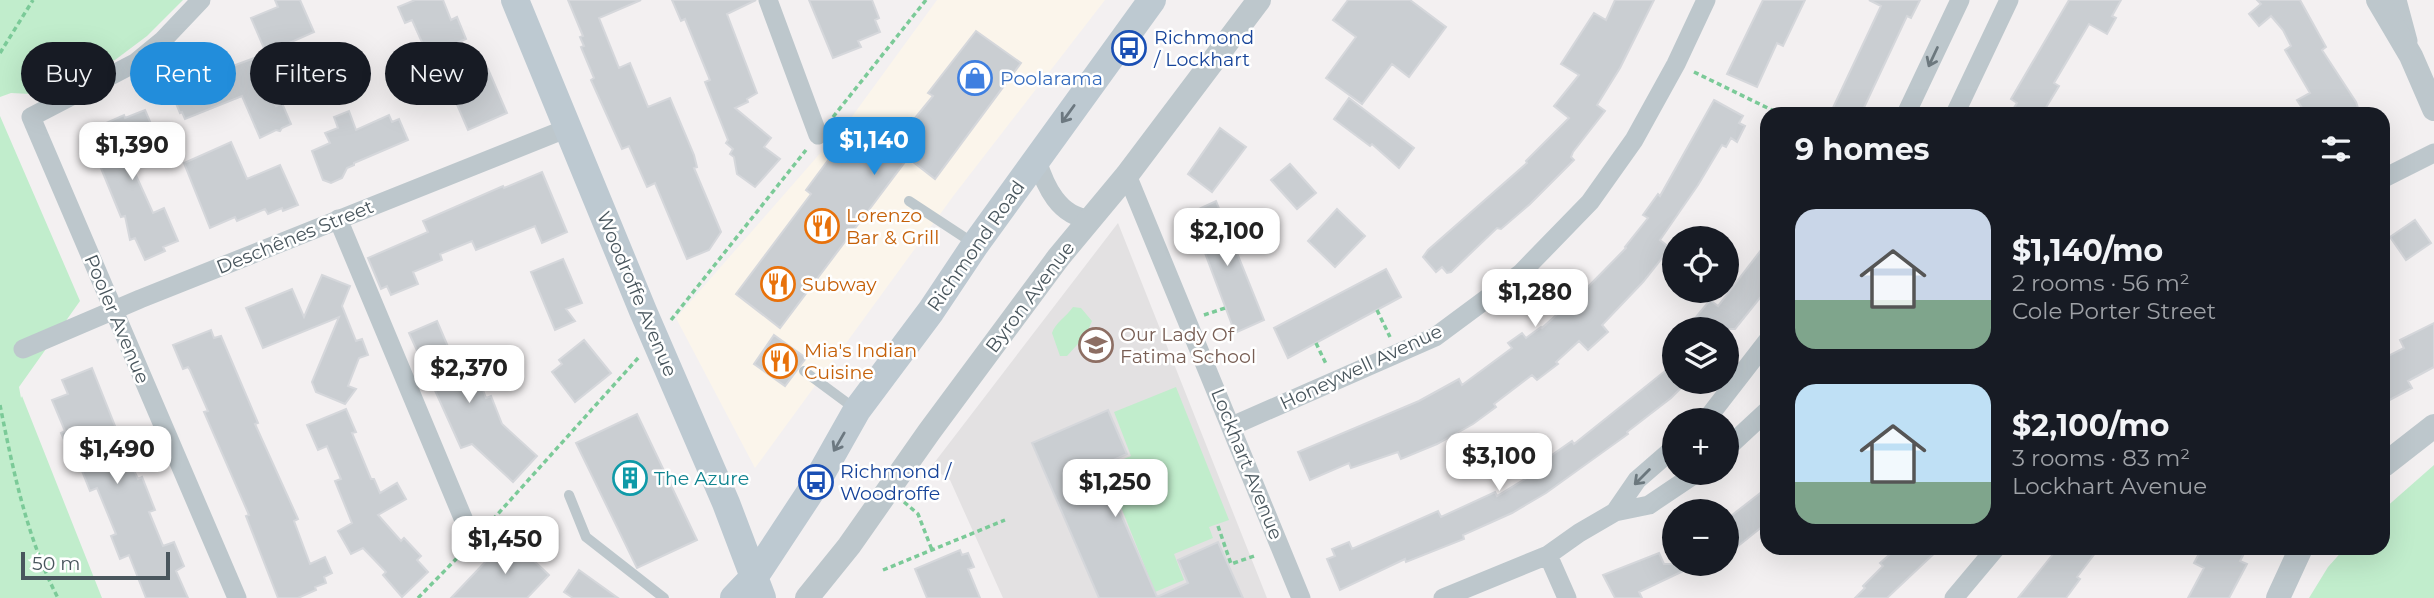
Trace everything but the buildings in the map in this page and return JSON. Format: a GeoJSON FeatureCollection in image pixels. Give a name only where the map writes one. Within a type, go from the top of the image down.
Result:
{"type":"FeatureCollection","features":[{"type":"Feature","properties":{"kind":"main road","name":"Woodroffe Avenue"},"geometry":{"type":"LineString","coordinates":[[514,0],[762,590]]}},
{"type":"Feature","properties":{"kind":"main road","name":"Richmond Road"},"geometry":{"type":"LineString","coordinates":[[734,598],[762,590],[813,488],[857,410],[1152,0]]}},
{"type":"Feature","properties":{"kind":"street","name":"Pooler Avenue"},"geometry":{"type":"LineString","coordinates":[[201,0],[163,40],[135,63],[31,117],[237,598]]}},
{"type":"Feature","properties":{"kind":"street"},"geometry":{"type":"LineString","coordinates":[[768,0],[818,135]]}},
{"type":"Feature","properties":{"kind":"street","name":"Byron Avenue"},"geometry":{"type":"LineString","coordinates":[[807,598],[849,546],[1058,258],[1127,175],[1259,0]]}},
{"type":"Feature","properties":{"kind":"street","name":"Honeywell Avenue"},"geometry":{"type":"LineString","coordinates":[[1232,426],[1435,337],[1520,274],[1590,202],[1634,140],[1676,64],[1706,0]]}},
{"type":"Feature","properties":{"kind":"street"},"geometry":{"type":"LineString","coordinates":[[1909,107],[1960,0]]}},
{"type":"Feature","properties":{"kind":"street"},"geometry":{"type":"LineString","coordinates":[[1958,107],[2009,0]]}},
{"type":"Feature","properties":{"kind":"street"},"geometry":{"type":"LineString","coordinates":[[2378,0],[2411,56],[2434,109]]}},
{"type":"Feature","properties":{"kind":"street"},"geometry":{"type":"LineString","coordinates":[[2398,0],[2411,56]]}},
{"type":"Feature","properties":{"kind":"street","name":"Deschênes Street"},"geometry":{"type":"LineString","coordinates":[[23,349],[113,310],[568,128]]}},
{"type":"Feature","properties":{"kind":"street"},"geometry":{"type":"LineString","coordinates":[[2390,175],[2434,153]]}},
{"type":"Feature","properties":{"kind":"street"},"geometry":{"type":"LineString","coordinates":[[1037,160],[1047,187],[1063,208],[1081,219],[1090,219]]}},
{"type":"Feature","properties":{"kind":"street","name":"Lockhart Avenue"},"geometry":{"type":"LineString","coordinates":[[1127,175],[1301,598]]}},
{"type":"Feature","properties":{"kind":"street"},"geometry":{"type":"LineString","coordinates":[[338,219],[473,542]]}},
{"type":"Feature","properties":{"kind":"street"},"geometry":{"type":"LineString","coordinates":[[1715,408],[1760,350]]}},
{"type":"Feature","properties":{"kind":"street"},"geometry":{"type":"LineString","coordinates":[[1739,437],[1760,417]]}},
{"type":"Feature","properties":{"kind":"street"},"geometry":{"type":"LineString","coordinates":[[2390,460],[2434,426]]}},
{"type":"Feature","properties":{"kind":"street"},"geometry":{"type":"LineString","coordinates":[[1615,512],[1637,480],[1662,458]]}},
{"type":"Feature","properties":{"kind":"street"},"geometry":{"type":"LineString","coordinates":[[1443,598],[1548,555],[1615,512],[1649,505],[1679,485]]}},
{"type":"Feature","properties":{"kind":"street"},"geometry":{"type":"LineString","coordinates":[[1548,555],[1567,598]]}},
{"type":"Feature","properties":{"kind":"street"},"geometry":{"type":"LineString","coordinates":[[1954,598],[1990,555]]}},
{"type":"Feature","properties":{"kind":"street"},"geometry":{"type":"LineString","coordinates":[[2278,598],[2298,555]]}},
{"type":"Feature","properties":{"kind":"lane"},"geometry":{"type":"LineString","coordinates":[[909,201],[975,245]]}},
{"type":"Feature","properties":{"kind":"lane"},"geometry":{"type":"LineString","coordinates":[[804,371],[857,410]]}},
{"type":"Feature","properties":{"kind":"lane"},"geometry":{"type":"LineString","coordinates":[[569,495],[586,537],[664,598]]}},
{"type":"Feature","properties":{"kind":"path"},"geometry":{"type":"LineString","coordinates":[[0,53],[33,0]]}},
{"type":"Feature","properties":{"kind":"path"},"geometry":{"type":"LineString","coordinates":[[418,598],[473,542],[656,338],[926,0]]}},
{"type":"Feature","properties":{"kind":"path"},"geometry":{"type":"LineString","coordinates":[[1676,64],[1765,107]]}},
{"type":"Feature","properties":{"kind":"path"},"geometry":{"type":"LineString","coordinates":[[1377,310],[1399,354]]}},
{"type":"Feature","properties":{"kind":"path"},"geometry":{"type":"LineString","coordinates":[[0,405],[9,451],[41,567],[58,598]]}},
{"type":"Feature","properties":{"kind":"path"},"geometry":{"type":"LineString","coordinates":[[889,489],[918,514],[932,550]]}},
{"type":"Feature","properties":{"kind":"path"},"geometry":{"type":"LineString","coordinates":[[883,570],[1005,520]]}},
{"type":"Feature","properties":{"kind":"path"},"geometry":{"type":"LineString","coordinates":[[1218,526],[1231,564],[1257,555]]}},
{"type":"Feature","properties":{"kind":"shaded area"},"geometry":{"type":"Polygon","coordinates":[[[937,0],[1105,0],[954,195],[755,468],[676,318],[851,118],[937,0]]]}},
{"type":"Feature","properties":{"kind":"shaded area","name":"Our Lady Of Fatima School"},"geometry":{"type":"Polygon","coordinates":[[[1118,223],[1267,598],[1003,598],[950,480],[931,467],[1118,223]]]}},
{"type":"Feature","properties":{"kind":"green space"},"geometry":{"type":"Polygon","coordinates":[[[0,0],[183,0],[147,36],[139,42],[130,42],[130,49],[116,59],[116,42],[21,42],[21,94],[11,93],[0,97],[0,0]]]}},
{"type":"Feature","properties":{"kind":"green space"},"geometry":{"type":"Polygon","coordinates":[[[0,116],[80,301],[19,387],[21,398],[22,396],[102,598],[0,598],[0,116]]]}},
{"type":"Feature","properties":{"kind":"green space"},"geometry":{"type":"Polygon","coordinates":[[[1073,307],[1081,308],[1092,321],[1086,335],[1067,356],[1060,356],[1052,333],[1073,307]]]}},
{"type":"Feature","properties":{"kind":"green space"},"geometry":{"type":"Polygon","coordinates":[[[1176,387],[1229,520],[1209,527],[1213,538],[1174,554],[1184,580],[1155,592],[1105,467],[1131,456],[1114,412],[1176,387]]]}},
{"type":"Feature","properties":{"kind":"green space"},"geometry":{"type":"Polygon","coordinates":[[[2434,465],[2434,598],[2309,598],[2339,555],[2390,555],[2390,504],[2434,465]]]}},
{"type":"Feature","properties":{"kind":"place","name":"Richmond / Lockhart"},"geometry":{"type":"Point","coordinates":[1129,48]}},
{"type":"Feature","properties":{"kind":"place","name":"Poolarama"},"geometry":{"type":"Point","coordinates":[975,78]}},
{"type":"Feature","properties":{"kind":"place","name":"Lorenzo Bar & Grill"},"geometry":{"type":"Point","coordinates":[822,226]}},
{"type":"Feature","properties":{"kind":"place","name":"Subway"},"geometry":{"type":"Point","coordinates":[778,284]}},
{"type":"Feature","properties":{"kind":"place","name":"Our Lady Of Fatima School"},"geometry":{"type":"Point","coordinates":[1096,345]}},
{"type":"Feature","properties":{"kind":"place","name":"Mia's Indian Cuisine"},"geometry":{"type":"Point","coordinates":[780,361]}},
{"type":"Feature","properties":{"kind":"place","name":"The Azure"},"geometry":{"type":"Point","coordinates":[630,478]}},
{"type":"Feature","properties":{"kind":"place","name":"Richmond / Woodroffe"},"geometry":{"type":"Point","coordinates":[816,482]}}]}
